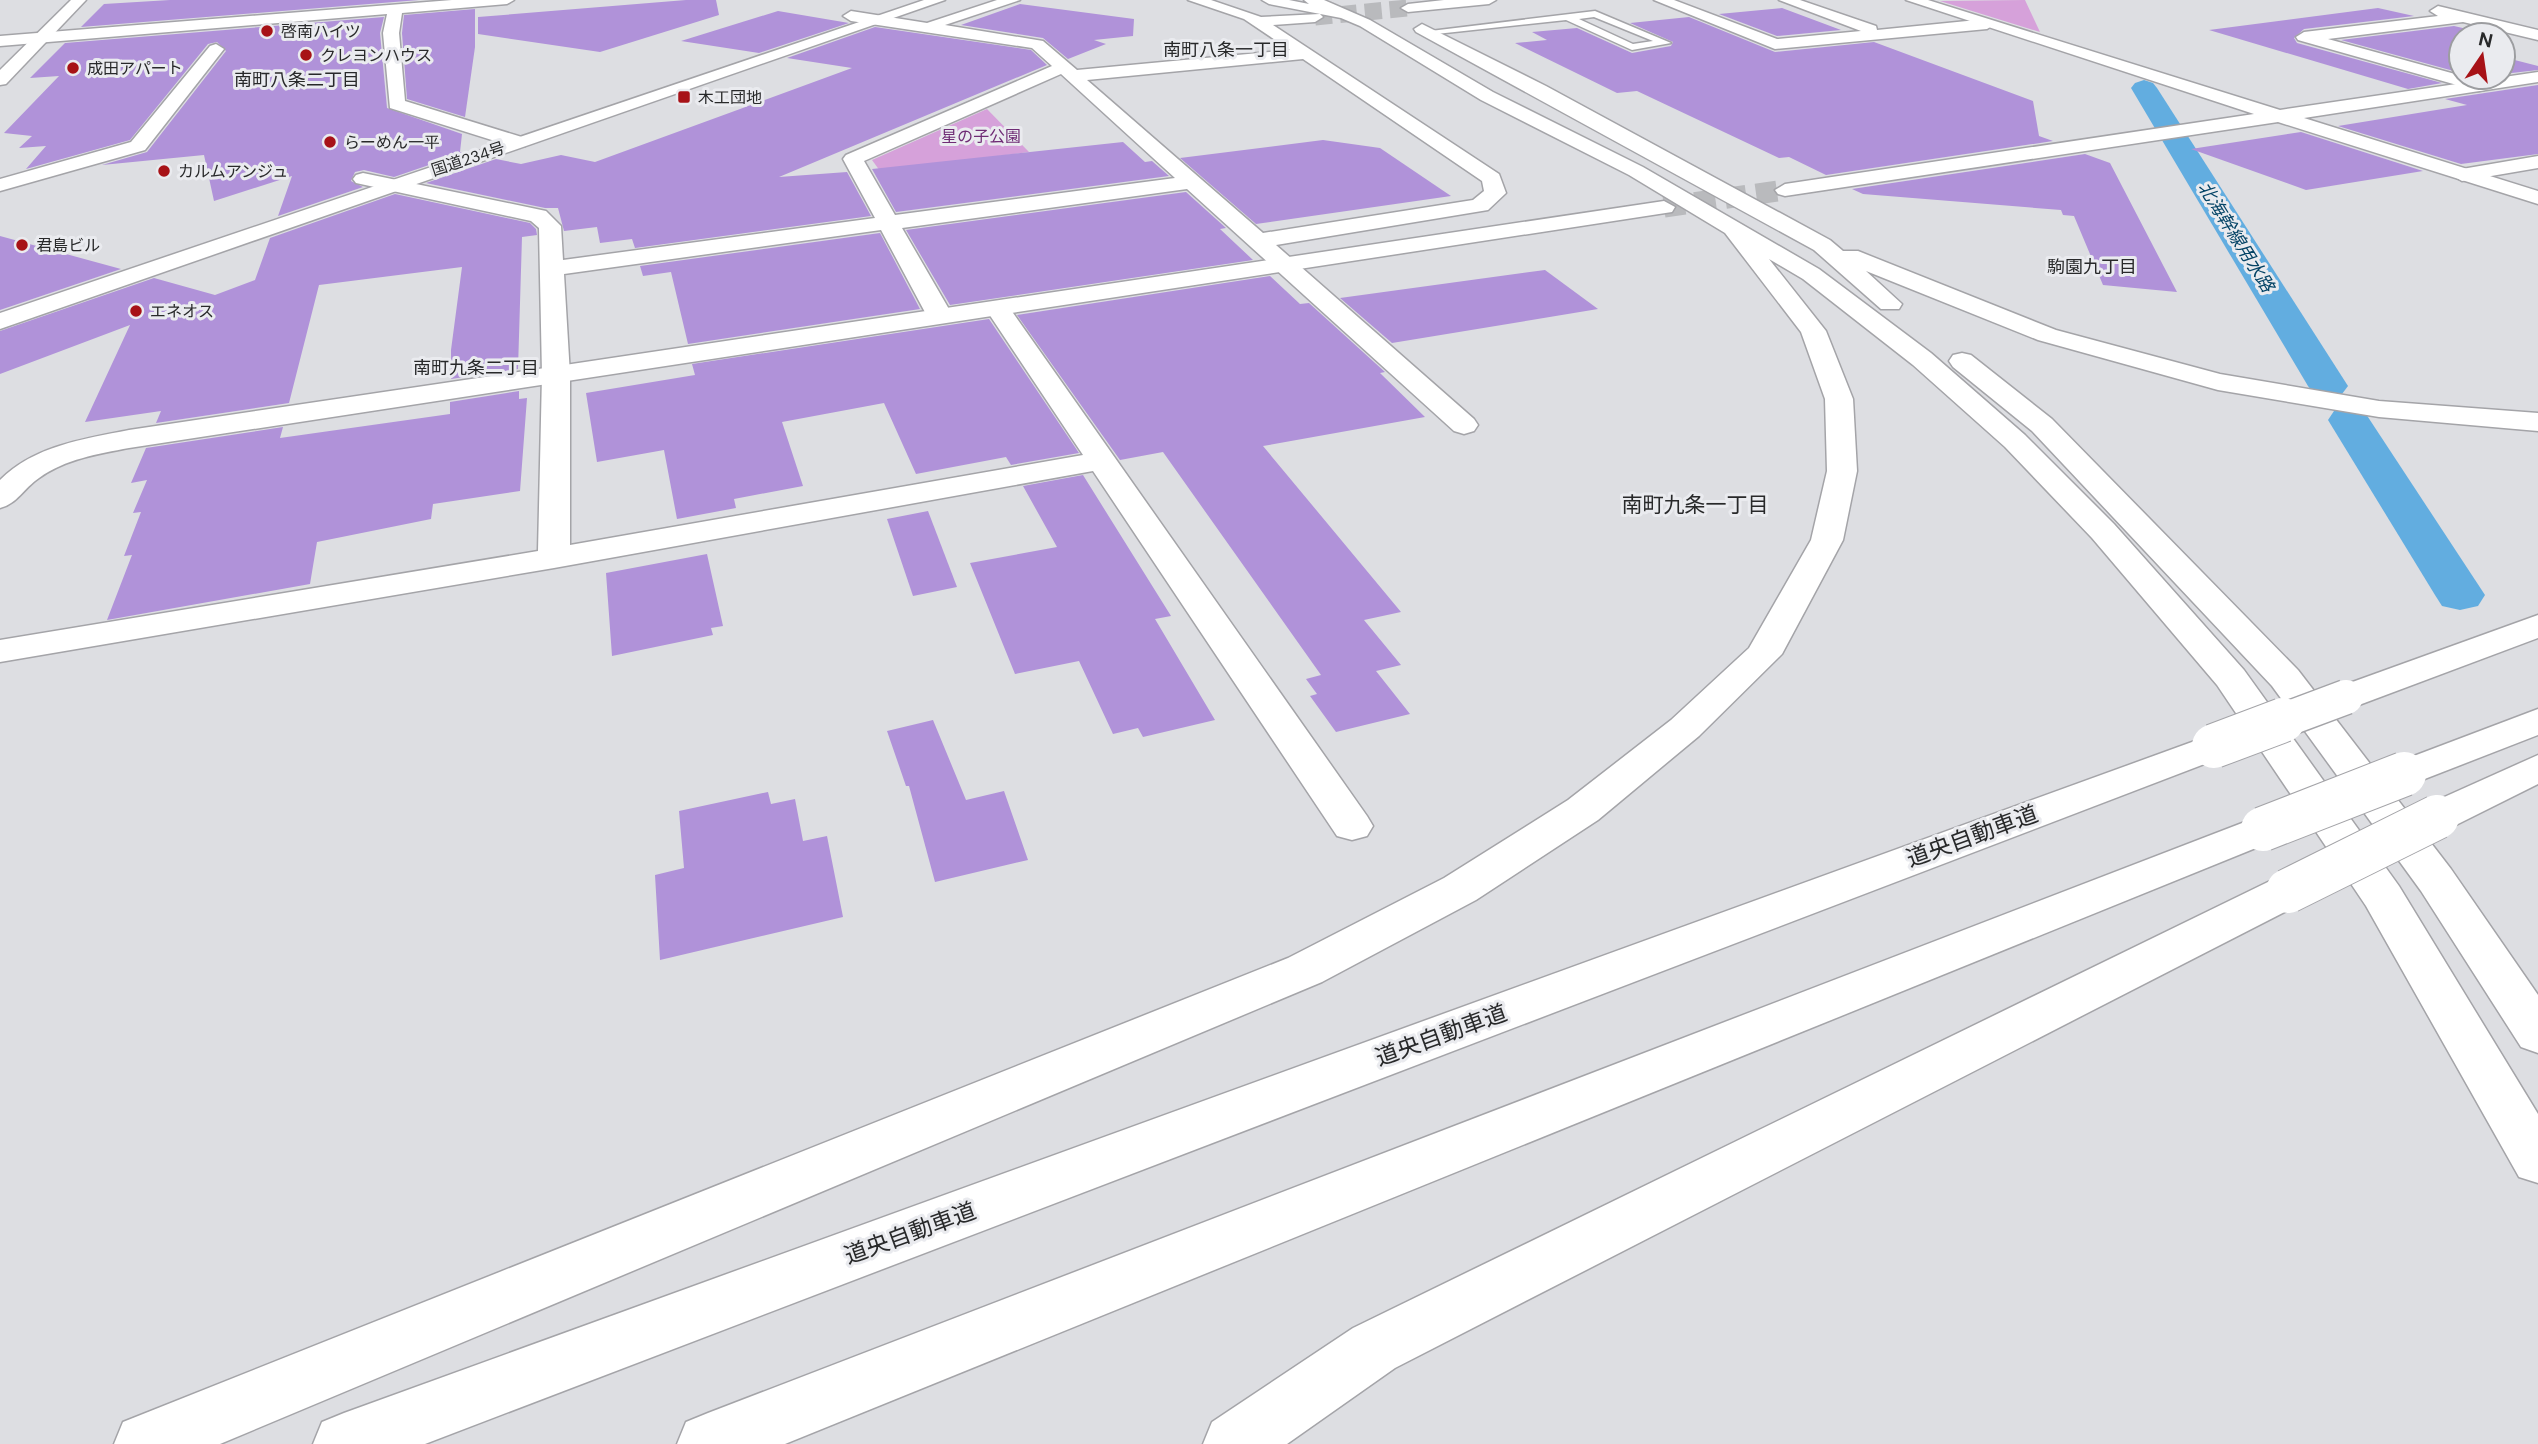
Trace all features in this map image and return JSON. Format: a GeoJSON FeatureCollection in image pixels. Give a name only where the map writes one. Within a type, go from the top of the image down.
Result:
{"type":"FeatureCollection","features":[{"type":"Feature","properties":{"kind":"main road"},"geometry":{"type":"LineString","coordinates":[[0,80],[79,0]]}},
{"type":"Feature","properties":{"kind":"main road"},"geometry":{"type":"LineString","coordinates":[[0,41],[300,17],[336,7],[395,9],[507,0]]}},
{"type":"Feature","properties":{"kind":"main road","name":"国道234号"},"geometry":{"type":"LineString","coordinates":[[78,273],[851,16],[915,11],[938,0]]}},
{"type":"Feature","properties":{"kind":"main road"},"geometry":{"type":"LineString","coordinates":[[851,16],[878,20],[960,0]]}},
{"type":"Feature","properties":{"kind":"main road"},"geometry":{"type":"LineString","coordinates":[[915,11],[1013,0]]}},
{"type":"Feature","properties":{"kind":"main road"},"geometry":{"type":"LineString","coordinates":[[1195,0],[1249,16],[1492,178],[1495,192],[1480,205],[1256,241]]}},
{"type":"Feature","properties":{"kind":"main road"},"geometry":{"type":"LineString","coordinates":[[1269,0],[1364,23]]}},
{"type":"Feature","properties":{"kind":"main road"},"geometry":{"type":"LineString","coordinates":[[1311,0],[1364,23],[1487,96],[1636,171],[1811,274],[1922,359],[2015,441],[2103,531],[2231,678],[2383,897],[2538,1161]]}},
{"type":"Feature","properties":{"kind":"main road"},"geometry":{"type":"LineString","coordinates":[[1341,0],[1394,15],[1540,90],[1822,245],[2047,334],[2218,382],[2379,409],[2538,422]]}},
{"type":"Feature","properties":{"kind":"main road"},"geometry":{"type":"LineString","coordinates":[[1408,8],[1489,0]]}},
{"type":"Feature","properties":{"kind":"main road"},"geometry":{"type":"LineString","coordinates":[[1661,0],[1775,44],[1987,24]]}},
{"type":"Feature","properties":{"kind":"main road"},"geometry":{"type":"LineString","coordinates":[[1786,0],[1880,32]]}},
{"type":"Feature","properties":{"kind":"main road"},"geometry":{"type":"LineString","coordinates":[[1913,0],[2275,117],[2538,198]]}},
{"type":"Feature","properties":{"kind":"main road"},"geometry":{"type":"LineString","coordinates":[[2413,5],[2538,35]]}},
{"type":"Feature","properties":{"kind":"main road"},"geometry":{"type":"LineString","coordinates":[[200,25],[211,8]]}},
{"type":"Feature","properties":{"kind":"main road"},"geometry":{"type":"LineString","coordinates":[[395,9],[384,34],[396,104],[518,142]]}},
{"type":"Feature","properties":{"kind":"main road"},"geometry":{"type":"LineString","coordinates":[[915,11],[1037,44],[1464,425]]}},
{"type":"Feature","properties":{"kind":"main road"},"geometry":{"type":"LineString","coordinates":[[293,34],[300,17]]}},
{"type":"Feature","properties":{"kind":"main road"},"geometry":{"type":"LineString","coordinates":[[1258,22],[1315,17]]}},
{"type":"Feature","properties":{"kind":"main road"},"geometry":{"type":"LineString","coordinates":[[2447,77],[2304,37],[2463,18]]}},
{"type":"Feature","properties":{"kind":"main road","name":"国道234号"},"geometry":{"type":"LineString","coordinates":[[0,321],[878,20]]}},
{"type":"Feature","properties":{"kind":"main road"},"geometry":{"type":"LineString","coordinates":[[0,185],[138,146],[223,48],[189,51]]}},
{"type":"Feature","properties":{"kind":"main road"},"geometry":{"type":"LineString","coordinates":[[940,316],[853,159],[1068,72],[1305,54]]}},
{"type":"Feature","properties":{"kind":"main road"},"geometry":{"type":"LineString","coordinates":[[14,66],[41,64]]}},
{"type":"Feature","properties":{"kind":"main road"},"geometry":{"type":"LineString","coordinates":[[2517,80],[2538,77]]}},
{"type":"Feature","properties":{"kind":"main road"},"geometry":{"type":"LineString","coordinates":[[1785,190],[2447,91]]}},
{"type":"Feature","properties":{"kind":"main road"},"geometry":{"type":"LineString","coordinates":[[2462,175],[2538,162]]}},
{"type":"Feature","properties":{"kind":"main road"},"geometry":{"type":"LineString","coordinates":[[363,179],[537,215],[550,226],[556,374],[554,558]]}},
{"type":"Feature","properties":{"kind":"main road"},"geometry":{"type":"LineString","coordinates":[[553,268],[1191,182]]}},
{"type":"Feature","properties":{"kind":"main road"},"geometry":{"type":"LineString","coordinates":[[0,499],[20,474],[43,461],[83,448],[556,374],[1664,208]]}},
{"type":"Feature","properties":{"kind":"main road"},"geometry":{"type":"LineString","coordinates":[[145,1444],[1305,970],[1460,889],[1583,810],[1685,728],[1764,654],[1827,540],[1842,471],[1839,399],[1813,331],[1732,227]]}},
{"type":"Feature","properties":{"kind":"main road"},"geometry":{"type":"LineString","coordinates":[[1822,245],[1884,299],[2042,425],[2285,678],[2435,880],[2538,1034]]}},
{"type":"Feature","properties":{"kind":"main road"},"geometry":{"type":"LineString","coordinates":[[997,308],[1352,826]]}},
{"type":"Feature","properties":{"kind":"main road"},"geometry":{"type":"LineString","coordinates":[[0,651],[554,558],[1103,460]]}},
{"type":"Feature","properties":{"kind":"main road","name":"道央自動車道"},"geometry":{"type":"LineString","coordinates":[[344,1444],[2538,626]]}},
{"type":"Feature","properties":{"kind":"main road"},"geometry":{"type":"LineString","coordinates":[[708,1444],[2538,721]]}},
{"type":"Feature","properties":{"kind":"main road"},"geometry":{"type":"LineString","coordinates":[[1234,1444],[1374,1348],[2538,768]]}},
{"type":"Feature","properties":{"kind":"lane"},"geometry":{"type":"LineString","coordinates":[[1427,32],[1567,17],[1595,14],[1665,43],[1632,47],[1567,17]]}},
{"type":"Feature","properties":{"kind":"green space"},"geometry":{"type":"Polygon","coordinates":[[[2025,0],[2040,32],[1940,1],[2025,0]]]}},
{"type":"Feature","properties":{"kind":"green space","name":"星の子公園"},"geometry":{"type":"Polygon","coordinates":[[[987,109],[1029,152],[880,171],[872,160],[987,109]]]}},
{"type":"Feature","properties":{"kind":"building"},"geometry":{"type":"Polygon","coordinates":[[[170,0],[419,0],[81,27],[104,4],[170,0]]]}},
{"type":"Feature","properties":{"kind":"building"},"geometry":{"type":"Polygon","coordinates":[[[686,0],[716,0],[719,15],[600,52],[478,34],[478,17],[686,0]]]}},
{"type":"Feature","properties":{"kind":"building"},"geometry":{"type":"Polygon","coordinates":[[[1020,4],[1134,19],[1133,36],[1094,40],[1106,44],[1068,59],[1043,38],[961,25],[1020,4]]]}},
{"type":"Feature","properties":{"kind":"building"},"geometry":{"type":"Polygon","coordinates":[[[1782,8],[1841,30],[1777,36],[1719,14],[1782,8]]]}},
{"type":"Feature","properties":{"kind":"building"},"geometry":{"type":"Polygon","coordinates":[[[2378,8],[2414,16],[2304,29],[2294,38],[2297,43],[2442,83],[2408,89],[2209,30],[2378,8]]]}},
{"type":"Feature","properties":{"kind":"building"},"geometry":{"type":"Polygon","coordinates":[[[475,9],[475,47],[465,117],[407,99],[402,33],[404,15],[475,9]]]}},
{"type":"Feature","properties":{"kind":"building"},"geometry":{"type":"Polygon","coordinates":[[[778,11],[849,23],[759,53],[681,41],[778,11]]]}},
{"type":"Feature","properties":{"kind":"building"},"geometry":{"type":"Polygon","coordinates":[[[384,17],[380,33],[387,108],[462,134],[460,152],[464,153],[394,177],[364,170],[355,172],[351,181],[363,187],[278,216],[292,176],[214,201],[204,155],[102,165],[147,152],[226,51],[217,42],[208,44],[130,140],[26,169],[46,146],[19,148],[32,136],[4,133],[59,76],[30,78],[65,43],[384,17]]]}},
{"type":"Feature","properties":{"kind":"building"},"geometry":{"type":"Polygon","coordinates":[[[1689,17],[1775,52],[1874,42],[2033,101],[2039,136],[2053,141],[1826,175],[1789,157],[1779,158],[1637,91],[1617,93],[1515,43],[1547,40],[1532,32],[1577,28],[1632,53],[1671,46],[1673,42],[1630,23],[1689,17]]]}},
{"type":"Feature","properties":{"kind":"building"},"geometry":{"type":"Polygon","coordinates":[[[875,27],[1031,50],[1047,65],[779,177],[847,172],[871,216],[635,248],[632,239],[600,243],[597,227],[564,231],[558,208],[545,208],[426,183],[496,159],[521,164],[561,155],[595,162],[852,68],[787,58],[875,27]]]}},
{"type":"Feature","properties":{"kind":"building"},"geometry":{"type":"Polygon","coordinates":[[[2447,27],[2447,69],[2341,40],[2447,27]]]}},
{"type":"Feature","properties":{"kind":"building"},"geometry":{"type":"Polygon","coordinates":[[[2517,61],[2538,66],[2538,70],[2517,72],[2517,61]]]}},
{"type":"Feature","properties":{"kind":"building"},"geometry":{"type":"Polygon","coordinates":[[[2538,85],[2538,154],[2461,164],[2338,126],[2467,105],[2445,99],[2517,91],[2517,88],[2538,85]]]}},
{"type":"Feature","properties":{"kind":"building"},"geometry":{"type":"Polygon","coordinates":[[[2301,132],[2423,171],[2306,190],[2191,149],[2301,132]]]}},
{"type":"Feature","properties":{"kind":"building"},"geometry":{"type":"Polygon","coordinates":[[[1323,140],[1380,148],[1451,196],[1256,224],[1180,158],[1323,140]]]}},
{"type":"Feature","properties":{"kind":"building"},"geometry":{"type":"Polygon","coordinates":[[[1123,142],[1145,162],[1152,161],[1169,176],[896,212],[872,169],[1123,142]]]}},
{"type":"Feature","properties":{"kind":"building"},"geometry":{"type":"Polygon","coordinates":[[[2085,154],[2110,163],[2177,292],[2103,285],[2074,216],[2063,215],[2061,210],[1863,194],[1852,189],[2085,154]]]}},
{"type":"Feature","properties":{"kind":"building"},"geometry":{"type":"Polygon","coordinates":[[[1186,192],[1226,228],[1220,229],[1253,260],[950,305],[906,230],[1186,192]]]}},
{"type":"Feature","properties":{"kind":"building"},"geometry":{"type":"Polygon","coordinates":[[[395,194],[530,223],[536,229],[537,235],[522,237],[518,369],[451,379],[451,350],[462,267],[319,285],[289,403],[156,423],[161,411],[85,422],[130,325],[0,374],[0,331],[154,278],[215,295],[255,280],[270,238],[395,194]]]}},
{"type":"Feature","properties":{"kind":"building"},"geometry":{"type":"Polygon","coordinates":[[[880,233],[920,309],[688,344],[671,272],[643,276],[640,266],[880,233]]]}},
{"type":"Feature","properties":{"kind":"building"},"geometry":{"type":"Polygon","coordinates":[[[0,236],[121,269],[0,310],[0,236]]]}},
{"type":"Feature","properties":{"kind":"building"},"geometry":{"type":"Polygon","coordinates":[[[1545,270],[1598,309],[1392,343],[1340,298],[1545,270]]]}},
{"type":"Feature","properties":{"kind":"building"},"geometry":{"type":"Polygon","coordinates":[[[1270,276],[1300,304],[1309,303],[1385,372],[1380,373],[1425,417],[1263,446],[1401,612],[1364,620],[1401,665],[1376,671],[1410,714],[1336,732],[1310,696],[1317,694],[1306,679],[1321,675],[1163,452],[1120,460],[1017,315],[1270,276]]]}},
{"type":"Feature","properties":{"kind":"building"},"geometry":{"type":"Polygon","coordinates":[[[989,319],[1079,453],[1011,465],[1006,457],[916,474],[884,403],[782,422],[803,486],[734,499],[736,508],[677,519],[664,450],[597,462],[586,393],[695,375],[692,364],[989,319]]]}},
{"type":"Feature","properties":{"kind":"building"},"geometry":{"type":"Polygon","coordinates":[[[519,391],[519,399],[527,398],[520,491],[433,504],[431,519],[317,542],[310,584],[107,620],[132,555],[124,556],[141,512],[133,513],[147,480],[131,483],[146,448],[283,427],[280,438],[450,414],[450,402],[519,391]]]}},
{"type":"Feature","properties":{"kind":"building"},"geometry":{"type":"Polygon","coordinates":[[[1083,475],[1171,616],[1155,619],[1215,720],[1143,737],[1138,728],[1113,734],[1079,661],[1015,674],[970,563],[1057,547],[1023,486],[1083,475]]]}},
{"type":"Feature","properties":{"kind":"building"},"geometry":{"type":"Polygon","coordinates":[[[928,511],[957,587],[913,596],[887,519],[928,511]]]}},
{"type":"Feature","properties":{"kind":"building"},"geometry":{"type":"Polygon","coordinates":[[[707,554],[723,626],[711,628],[713,635],[612,656],[606,573],[707,554]]]}},
{"type":"Feature","properties":{"kind":"building"},"geometry":{"type":"Polygon","coordinates":[[[933,720],[966,800],[1004,791],[1028,860],[935,882],[909,786],[906,786],[887,731],[933,720]]]}},
{"type":"Feature","properties":{"kind":"building"},"geometry":{"type":"Polygon","coordinates":[[[768,792],[771,804],[795,799],[803,841],[827,836],[843,917],[660,960],[655,875],[684,868],[679,811],[768,792]]]}},
{"type":"Feature","properties":{"kind":"waterway","name":"北海幹線用水路"},"geometry":{"type":"LineString","coordinates":[[2144,88],[2328,386]]}},
{"type":"Feature","properties":{"kind":"waterway","name":"北海幹線用水路"},"geometry":{"type":"LineString","coordinates":[[2349,420],[2460,595]]}},
{"type":"Feature","properties":{"kind":"tunnel"},"geometry":{"type":"LineString","coordinates":[[1315,17],[1408,8]]}},
{"type":"Feature","properties":{"kind":"tunnel"},"geometry":{"type":"LineString","coordinates":[[1664,207],[1785,190]]}},
{"type":"Feature","properties":{"kind":"place","name":"啓南ハイツ"},"geometry":{"type":"Point","coordinates":[267,31]}},
{"type":"Feature","properties":{"kind":"place","name":"クレヨンハウス"},"geometry":{"type":"Point","coordinates":[306,55]}},
{"type":"Feature","properties":{"kind":"place","name":"成田アパート"},"geometry":{"type":"Point","coordinates":[73,68]}},
{"type":"Feature","properties":{"kind":"place","name":"木工団地"},"geometry":{"type":"Point","coordinates":[684,97]}},
{"type":"Feature","properties":{"kind":"place","name":"らーめん一平"},"geometry":{"type":"Point","coordinates":[330,142]}},
{"type":"Feature","properties":{"kind":"place","name":"カルムアンジュ"},"geometry":{"type":"Point","coordinates":[164,171]}},
{"type":"Feature","properties":{"kind":"place","name":"君島ビル"},"geometry":{"type":"Point","coordinates":[22,245]}},
{"type":"Feature","properties":{"kind":"place","name":"エネオス"},"geometry":{"type":"Point","coordinates":[136,311]}},
{"type":"Feature","properties":{"kind":"district","name":"南町八条一丁目"},"geometry":{"type":"Point","coordinates":[1226,50]}},
{"type":"Feature","properties":{"kind":"district","name":"南町八条二丁目"},"geometry":{"type":"Point","coordinates":[297,80]}},
{"type":"Feature","properties":{"kind":"district","name":"駒園九丁目"},"geometry":{"type":"Point","coordinates":[2092,267]}},
{"type":"Feature","properties":{"kind":"district","name":"南町九条二丁目"},"geometry":{"type":"Point","coordinates":[476,368]}},
{"type":"Feature","properties":{"kind":"district","name":"南町九条一丁目"},"geometry":{"type":"Point","coordinates":[1695,505]}}]}
